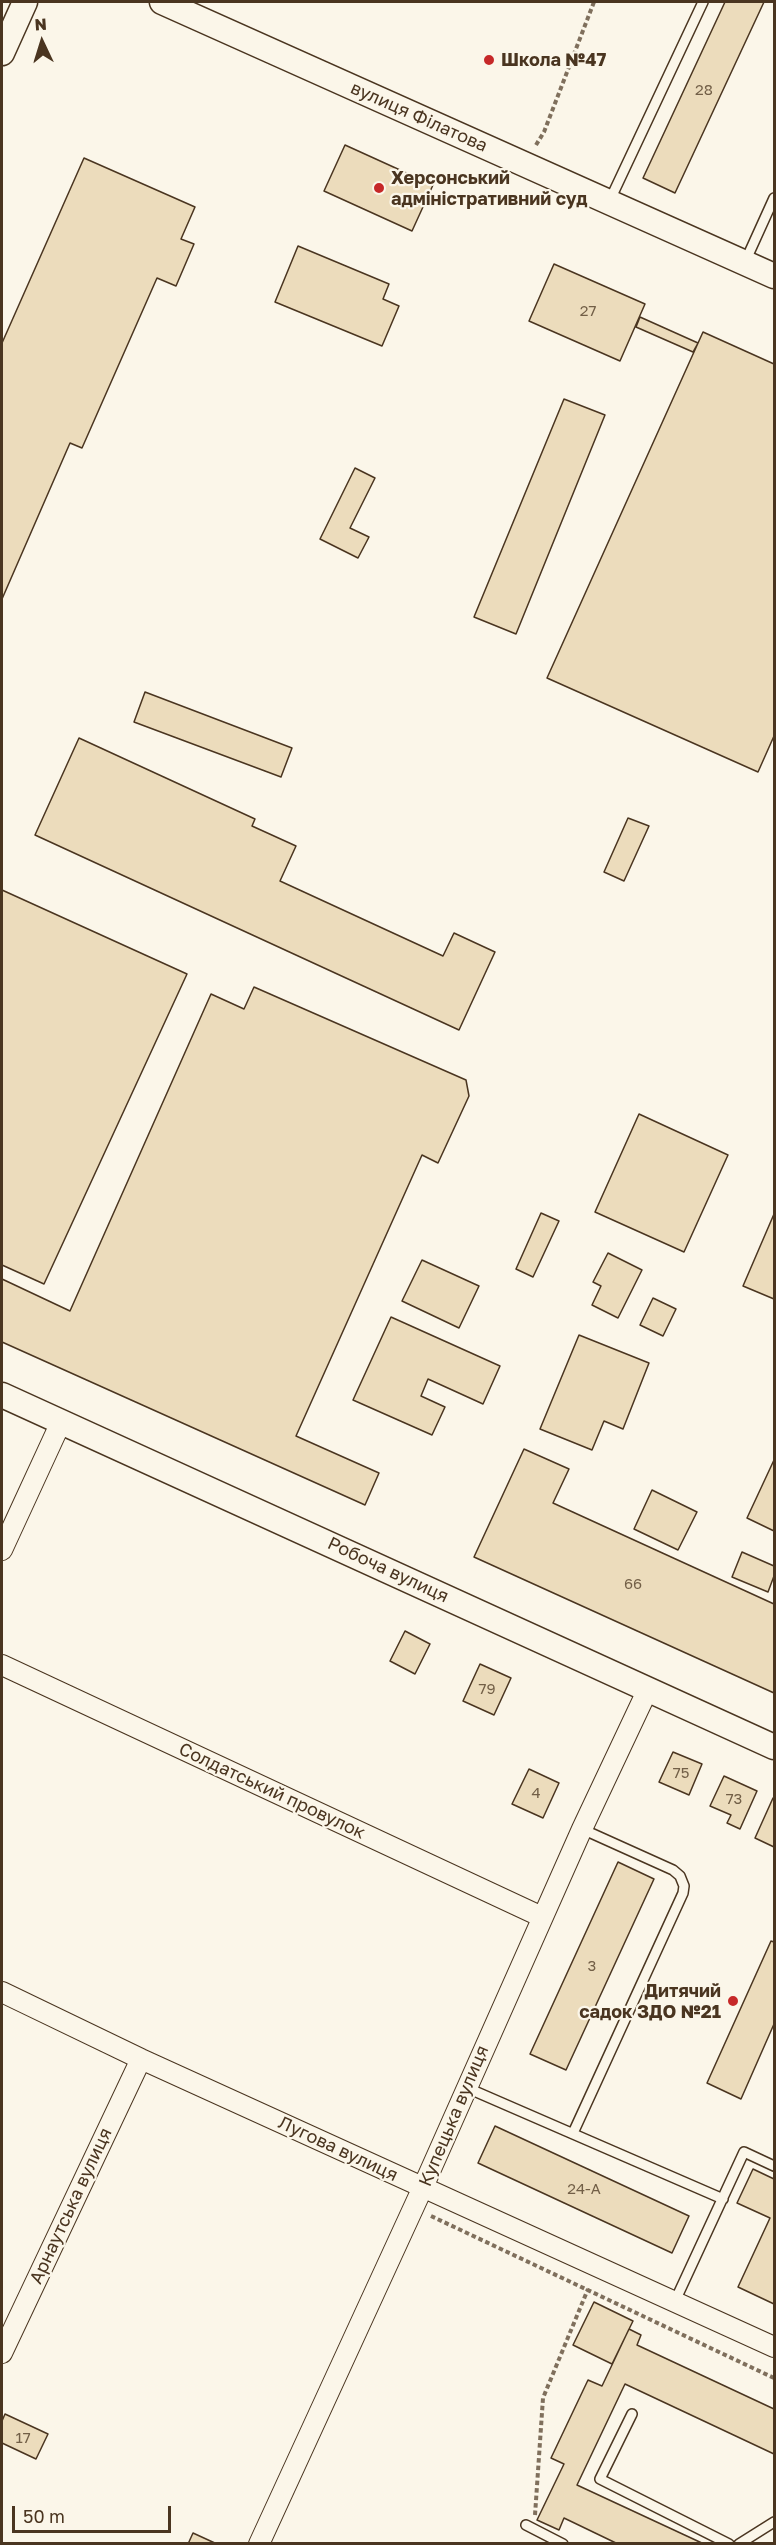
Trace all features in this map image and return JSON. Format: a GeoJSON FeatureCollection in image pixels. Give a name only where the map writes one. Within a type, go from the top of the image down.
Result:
{"type":"FeatureCollection","features":[{"type":"Feature","properties":{"kind":"street"},"geometry":{"type":"LineString","coordinates":[[2,53],[25,2]]}},
{"type":"Feature","properties":{"kind":"street","name":"вулиця Філатова"},"geometry":{"type":"LineString","coordinates":[[162,2],[774,276]]}},
{"type":"Feature","properties":{"kind":"street","name":"Робоча вулиця"},"geometry":{"type":"LineString","coordinates":[[2,1395],[774,1747]]}},
{"type":"Feature","properties":{"kind":"street"},"geometry":{"type":"LineString","coordinates":[[2,1550],[62,1422]]}},
{"type":"Feature","properties":{"kind":"street","name":"Солдатський провулок"},"geometry":{"type":"LineString","coordinates":[[2,1665],[542,1917]]}},
{"type":"Feature","properties":{"kind":"street","name":"Купецька вулиця"},"geometry":{"type":"LineString","coordinates":[[259,2544],[414,2207],[465,2087],[582,1829],[648,1689]]}},
{"type":"Feature","properties":{"kind":"street","name":"Лугова вулиця"},"geometry":{"type":"LineString","coordinates":[[2,1992],[141,2059],[774,2348]]}},
{"type":"Feature","properties":{"kind":"street","name":"Арнаутська вулиця"},"geometry":{"type":"LineString","coordinates":[[2,2353],[141,2059]]}},
{"type":"Feature","properties":{"kind":"lane"},"geometry":{"type":"LineString","coordinates":[[609,202],[703,2]]}},
{"type":"Feature","properties":{"kind":"lane"},"geometry":{"type":"LineString","coordinates":[[744,262],[774,198]]}},
{"type":"Feature","properties":{"kind":"lane"},"geometry":{"type":"LineString","coordinates":[[573,2133],[683,1893],[684,1886],[680,1876],[672,1870],[582,1829]]}},
{"type":"Feature","properties":{"kind":"lane"},"geometry":{"type":"LineString","coordinates":[[465,2087],[723,2199]]}},
{"type":"Feature","properties":{"kind":"lane"},"geometry":{"type":"LineString","coordinates":[[675,2301],[744,2152],[774,2166]]}},
{"type":"Feature","properties":{"kind":"lane"},"geometry":{"type":"LineString","coordinates":[[632,2414],[600,2479],[729,2544]]}},
{"type":"Feature","properties":{"kind":"lane"},"geometry":{"type":"LineString","coordinates":[[739,2544],[774,2522]]}},
{"type":"Feature","properties":{"kind":"lane"},"geometry":{"type":"LineString","coordinates":[[530,2527],[563,2544]]}},
{"type":"Feature","properties":{"kind":"path"},"geometry":{"type":"LineString","coordinates":[[526,164],[544,132],[594,2]]}},
{"type":"Feature","properties":{"kind":"path"},"geometry":{"type":"LineString","coordinates":[[414,2207],[774,2378]]}},
{"type":"Feature","properties":{"kind":"path"},"geometry":{"type":"LineString","coordinates":[[530,2527],[543,2398],[597,2266]]}},
{"type":"Feature","properties":{"kind":"building"},"geometry":{"type":"Polygon","coordinates":[[[725,2],[764,2],[675,193],[643,178],[725,2]]]}},
{"type":"Feature","properties":{"kind":"building","name":"Херсонський адміністративний суд"},"geometry":{"type":"Polygon","coordinates":[[[345,145],[433,185],[412,231],[324,191],[345,145]]]}},
{"type":"Feature","properties":{"kind":"building"},"geometry":{"type":"Polygon","coordinates":[[[84,158],[195,207],[181,239],[194,244],[176,286],[157,278],[82,448],[70,443],[2,599],[2,343],[84,158]]]}},
{"type":"Feature","properties":{"kind":"building"},"geometry":{"type":"Polygon","coordinates":[[[298,246],[389,284],[383,299],[399,306],[382,346],[275,302],[298,246]]]}},
{"type":"Feature","properties":{"kind":"building"},"geometry":{"type":"Polygon","coordinates":[[[554,264],[645,304],[620,361],[529,321],[554,264]]]}},
{"type":"Feature","properties":{"kind":"building"},"geometry":{"type":"Polygon","coordinates":[[[640,317],[698,343],[693,352],[636,327],[640,317]]]}},
{"type":"Feature","properties":{"kind":"building"},"geometry":{"type":"Polygon","coordinates":[[[703,332],[774,364],[774,736],[758,772],[547,678],[703,332]]]}},
{"type":"Feature","properties":{"kind":"building"},"geometry":{"type":"Polygon","coordinates":[[[564,399],[605,415],[516,634],[474,617],[564,399]]]}},
{"type":"Feature","properties":{"kind":"building"},"geometry":{"type":"Polygon","coordinates":[[[355,468],[375,478],[350,528],[369,537],[358,558],[320,539],[355,468]]]}},
{"type":"Feature","properties":{"kind":"building"},"geometry":{"type":"Polygon","coordinates":[[[145,692],[292,748],[281,777],[134,722],[145,692]]]}},
{"type":"Feature","properties":{"kind":"building"},"geometry":{"type":"Polygon","coordinates":[[[79,738],[255,819],[252,826],[296,846],[280,881],[443,956],[454,933],[495,952],[459,1030],[35,835],[79,738]]]}},
{"type":"Feature","properties":{"kind":"building"},"geometry":{"type":"Polygon","coordinates":[[[628,818],[649,826],[624,881],[604,872],[628,818]]]}},
{"type":"Feature","properties":{"kind":"building"},"geometry":{"type":"Polygon","coordinates":[[[2,890],[187,974],[44,1284],[2,1265],[2,890]]]}},
{"type":"Feature","properties":{"kind":"building"},"geometry":{"type":"Polygon","coordinates":[[[254,987],[466,1080],[469,1096],[438,1163],[422,1155],[296,1436],[379,1473],[365,1505],[2,1342],[2,1279],[70,1311],[211,994],[244,1009],[254,987]]]}},
{"type":"Feature","properties":{"kind":"building"},"geometry":{"type":"Polygon","coordinates":[[[639,1114],[728,1155],[684,1252],[595,1212],[639,1114]]]}},
{"type":"Feature","properties":{"kind":"building"},"geometry":{"type":"Polygon","coordinates":[[[541,1213],[559,1221],[533,1277],[516,1269],[541,1213]]]}},
{"type":"Feature","properties":{"kind":"building"},"geometry":{"type":"Polygon","coordinates":[[[774,1214],[774,1299],[743,1286],[774,1214]]]}},
{"type":"Feature","properties":{"kind":"building"},"geometry":{"type":"Polygon","coordinates":[[[608,1253],[642,1270],[618,1318],[592,1305],[601,1286],[593,1282],[608,1253]]]}},
{"type":"Feature","properties":{"kind":"building"},"geometry":{"type":"Polygon","coordinates":[[[422,1260],[479,1286],[459,1328],[402,1301],[422,1260]]]}},
{"type":"Feature","properties":{"kind":"building"},"geometry":{"type":"Polygon","coordinates":[[[653,1298],[676,1309],[663,1336],[640,1325],[653,1298]]]}},
{"type":"Feature","properties":{"kind":"building"},"geometry":{"type":"Polygon","coordinates":[[[391,1317],[500,1366],[483,1404],[428,1379],[421,1396],[445,1407],[432,1435],[353,1400],[391,1317]]]}},
{"type":"Feature","properties":{"kind":"building"},"geometry":{"type":"Polygon","coordinates":[[[579,1335],[649,1363],[623,1429],[604,1421],[592,1450],[540,1429],[579,1335]]]}},
{"type":"Feature","properties":{"kind":"building"},"geometry":{"type":"Polygon","coordinates":[[[524,1449],[569,1469],[553,1503],[774,1604],[774,1693],[474,1557],[524,1449]]]}},
{"type":"Feature","properties":{"kind":"building"},"geometry":{"type":"Polygon","coordinates":[[[774,1460],[774,1531],[747,1518],[774,1460]]]}},
{"type":"Feature","properties":{"kind":"building"},"geometry":{"type":"Polygon","coordinates":[[[652,1490],[697,1512],[678,1550],[634,1529],[652,1490]]]}},
{"type":"Feature","properties":{"kind":"building"},"geometry":{"type":"Polygon","coordinates":[[[742,1552],[774,1566],[774,1576],[768,1592],[732,1577],[742,1552]]]}},
{"type":"Feature","properties":{"kind":"building"},"geometry":{"type":"Polygon","coordinates":[[[405,1631],[430,1644],[415,1674],[390,1661],[405,1631]]]}},
{"type":"Feature","properties":{"kind":"building"},"geometry":{"type":"Polygon","coordinates":[[[480,1664],[511,1678],[494,1715],[463,1701],[480,1664]]]}},
{"type":"Feature","properties":{"kind":"building"},"geometry":{"type":"Polygon","coordinates":[[[673,1752],[702,1764],[689,1795],[659,1782],[673,1752]]]}},
{"type":"Feature","properties":{"kind":"building"},"geometry":{"type":"Polygon","coordinates":[[[529,1769],[559,1783],[543,1818],[512,1804],[529,1769]]]}},
{"type":"Feature","properties":{"kind":"building"},"geometry":{"type":"Polygon","coordinates":[[[724,1776],[757,1791],[740,1829],[727,1823],[731,1815],[710,1806],[724,1776]]]}},
{"type":"Feature","properties":{"kind":"building"},"geometry":{"type":"Polygon","coordinates":[[[774,1798],[774,1847],[755,1838],[774,1798]]]}},
{"type":"Feature","properties":{"kind":"building"},"geometry":{"type":"Polygon","coordinates":[[[618,1862],[654,1879],[566,2070],[530,2054],[618,1862]]]}},
{"type":"Feature","properties":{"kind":"building"},"geometry":{"type":"Polygon","coordinates":[[[771,1941],[774,1942],[774,2024],[741,2099],[707,2083],[771,1941]]]}},
{"type":"Feature","properties":{"kind":"building"},"geometry":{"type":"Polygon","coordinates":[[[495,2126],[689,2216],[672,2253],[478,2163],[495,2126]]]}},
{"type":"Feature","properties":{"kind":"building"},"geometry":{"type":"Polygon","coordinates":[[[753,2169],[774,2179],[774,2304],[738,2287],[770,2218],[737,2203],[753,2169]]]}},
{"type":"Feature","properties":{"kind":"building"},"geometry":{"type":"Polygon","coordinates":[[[594,2302],[633,2321],[612,2364],[573,2345],[594,2302]]]}},
{"type":"Feature","properties":{"kind":"building"},"geometry":{"type":"Polygon","coordinates":[[[629,2329],[641,2335],[637,2345],[774,2409],[774,2454],[625,2384],[577,2485],[704,2544],[618,2544],[564,2518],[559,2530],[537,2520],[564,2464],[551,2458],[588,2380],[602,2386],[629,2329]]]}},
{"type":"Feature","properties":{"kind":"building"},"geometry":{"type":"Polygon","coordinates":[[[5,2414],[48,2434],[36,2459],[2,2443],[2,2421],[5,2414]]]}},
{"type":"Feature","properties":{"kind":"building"},"geometry":{"type":"Polygon","coordinates":[[[193,2533],[217,2544],[188,2544],[193,2533]]]}},
{"type":"Feature","properties":{"kind":"place","name":"Школа №47"},"geometry":{"type":"Point","coordinates":[489,60]}},
{"type":"Feature","properties":{"kind":"place","name":"Херсонський адміністративний суд"},"geometry":{"type":"Point","coordinates":[379,188]}},
{"type":"Feature","properties":{"kind":"place","name":"Дитячий садок ЗДО №21"},"geometry":{"type":"Point","coordinates":[733,2001]}}]}
